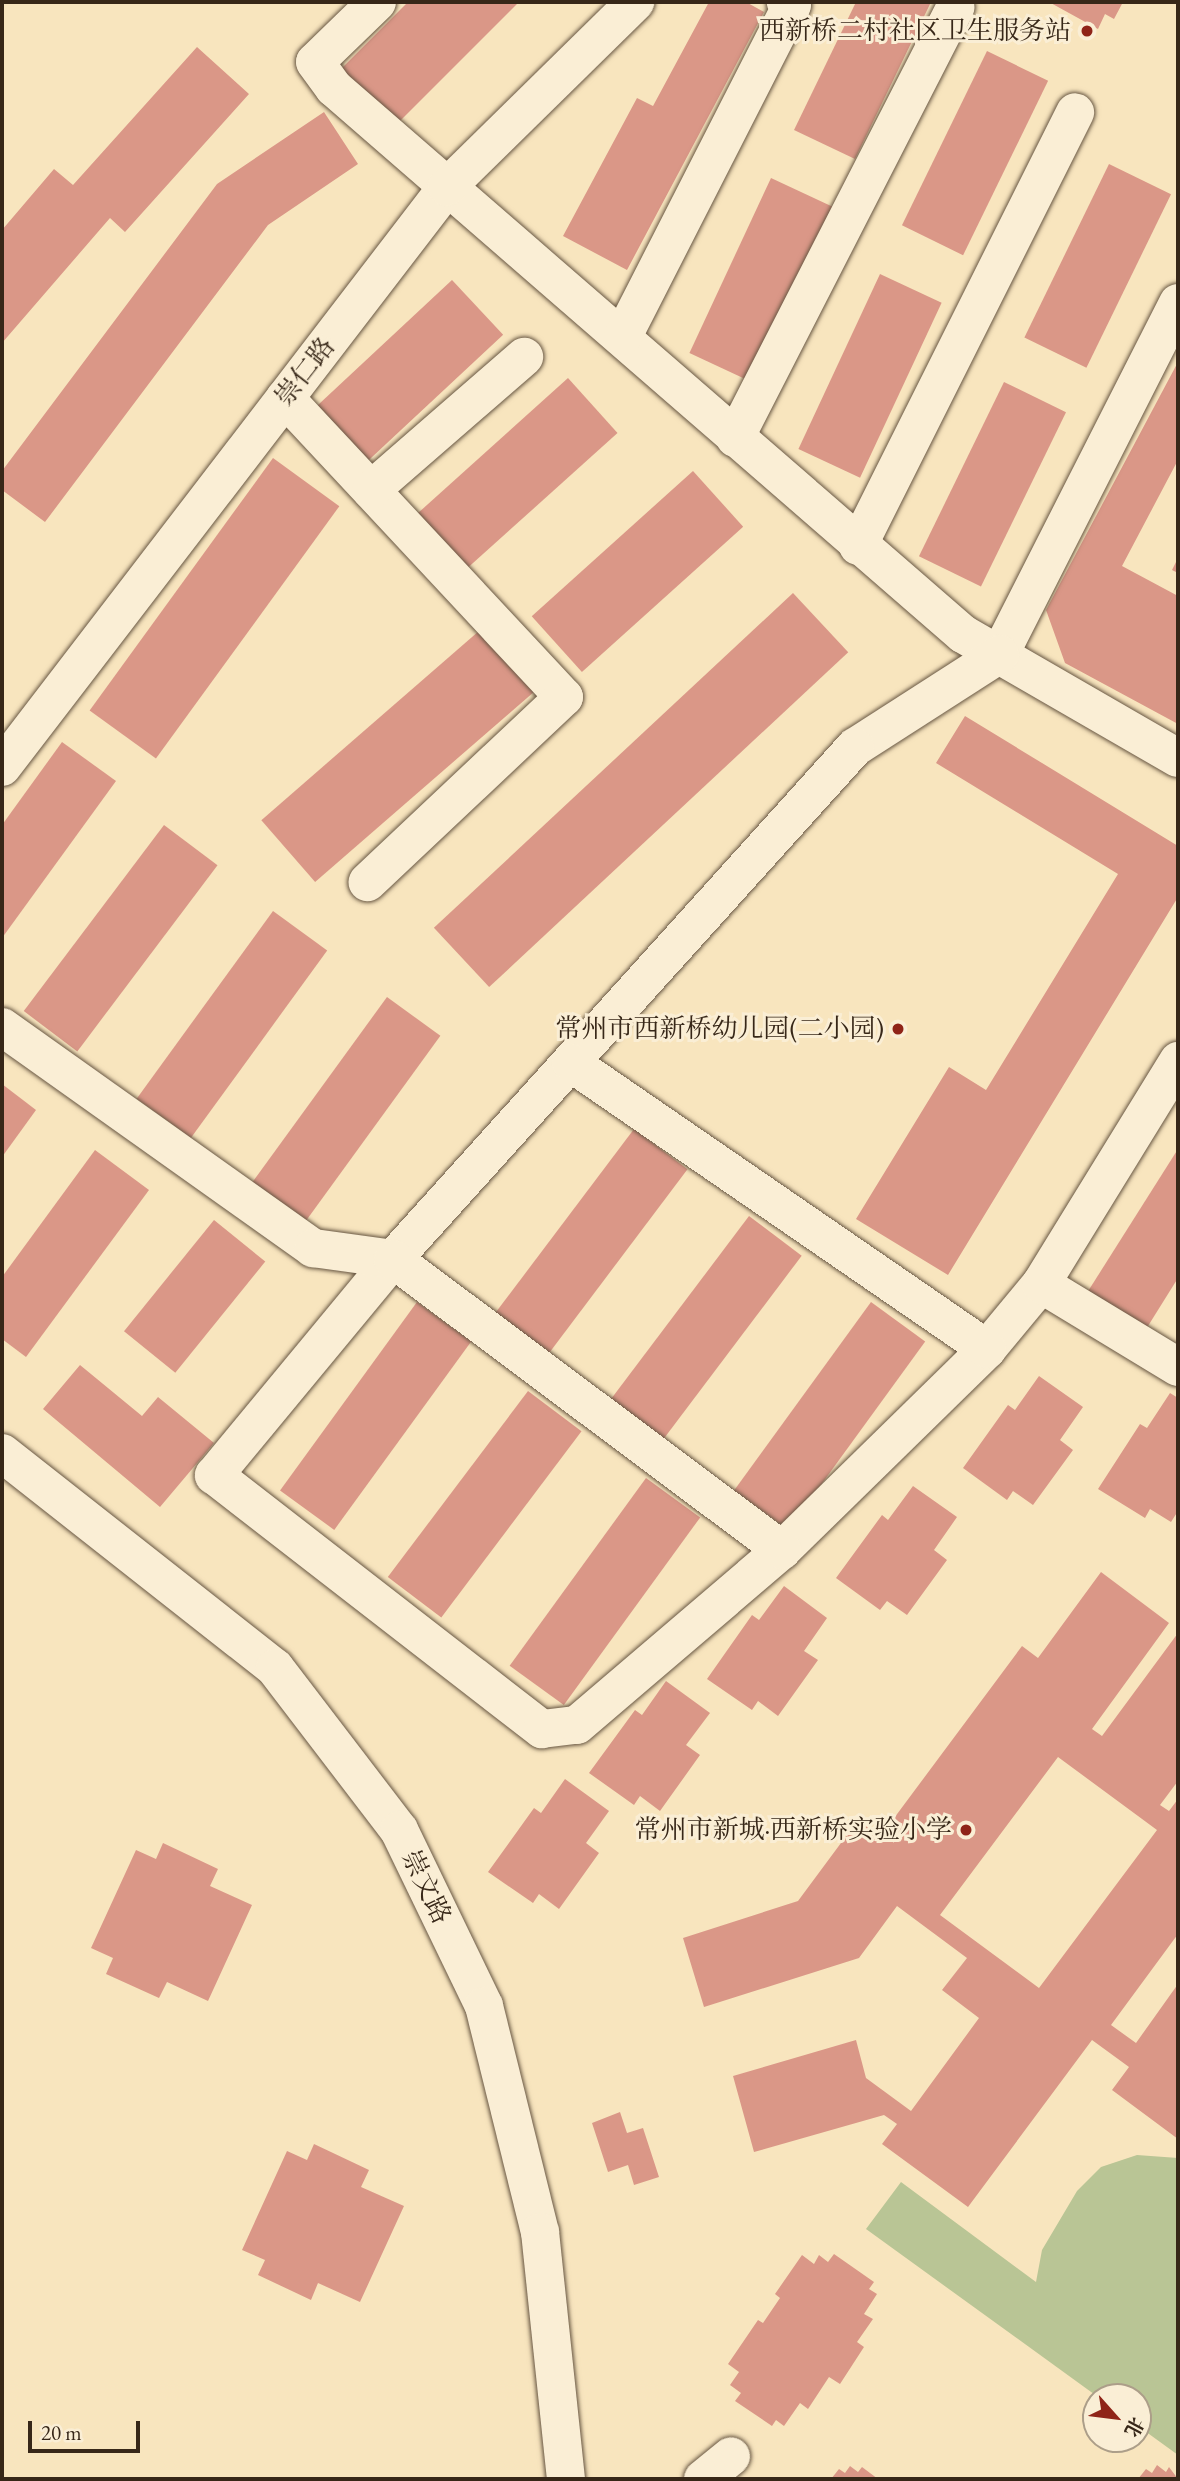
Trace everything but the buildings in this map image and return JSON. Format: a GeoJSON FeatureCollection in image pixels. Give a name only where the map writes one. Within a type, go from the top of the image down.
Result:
{"type":"FeatureCollection","features":[{"type":"Feature","properties":{"kind":"street"},"geometry":{"type":"LineString","coordinates":[[377,2],[315,62],[334,88],[623,336],[735,438],[963,635],[1178,758]]}},
{"type":"Feature","properties":{"kind":"street","name":"崇仁路"},"geometry":{"type":"LineString","coordinates":[[2,766],[447,187],[635,2]]}},
{"type":"Feature","properties":{"kind":"street"},"geometry":{"type":"LineString","coordinates":[[623,336],[792,5],[786,2]]}},
{"type":"Feature","properties":{"kind":"street"},"geometry":{"type":"LineString","coordinates":[[735,438],[956,7]]}},
{"type":"Feature","properties":{"kind":"street"},"geometry":{"type":"LineString","coordinates":[[858,546],[1075,112]]}},
{"type":"Feature","properties":{"kind":"street"},"geometry":{"type":"LineString","coordinates":[[1178,303],[1000,654],[855,747],[393,1259],[214,1475],[542,1729],[577,1725],[782,1550],[987,1349],[1041,1284],[1178,1061]]}},
{"type":"Feature","properties":{"kind":"street"},"geometry":{"type":"LineString","coordinates":[[371,490],[524,357]]}},
{"type":"Feature","properties":{"kind":"street"},"geometry":{"type":"LineString","coordinates":[[285,398],[565,697],[368,882]]}},
{"type":"Feature","properties":{"kind":"street"},"geometry":{"type":"LineString","coordinates":[[2,1027],[313,1248],[393,1259],[782,1550]]}},
{"type":"Feature","properties":{"kind":"street"},"geometry":{"type":"LineString","coordinates":[[571,1063],[987,1349]]}},
{"type":"Feature","properties":{"kind":"street"},"geometry":{"type":"LineString","coordinates":[[1041,1284],[1173,1352]]}},
{"type":"Feature","properties":{"kind":"street","name":"崇文路"},"geometry":{"type":"LineString","coordinates":[[2,1453],[275,1668],[398,1830],[484,2006],[540,2232],[566,2479]]}},
{"type":"Feature","properties":{"kind":"green space"},"geometry":{"type":"Polygon","coordinates":[[[1137,2155],[1178,2158],[1178,2455],[1152,2436],[1152,2383],[1082,2383],[1082,2385],[866,2229],[901,2182],[1036,2282],[1042,2250],[1077,2191],[1101,2167],[1137,2155]]]}},
{"type":"Feature","properties":{"kind":"place","name":"西新桥二村社区卫生服务站"},"geometry":{"type":"Point","coordinates":[1087,31]}},
{"type":"Feature","properties":{"kind":"place","name":"常州市西新桥幼儿园(二小园)"},"geometry":{"type":"Point","coordinates":[898,1029]}},
{"type":"Feature","properties":{"kind":"place","name":"常州市新城·西新桥实验小学"},"geometry":{"type":"Point","coordinates":[966,1830]}}]}
